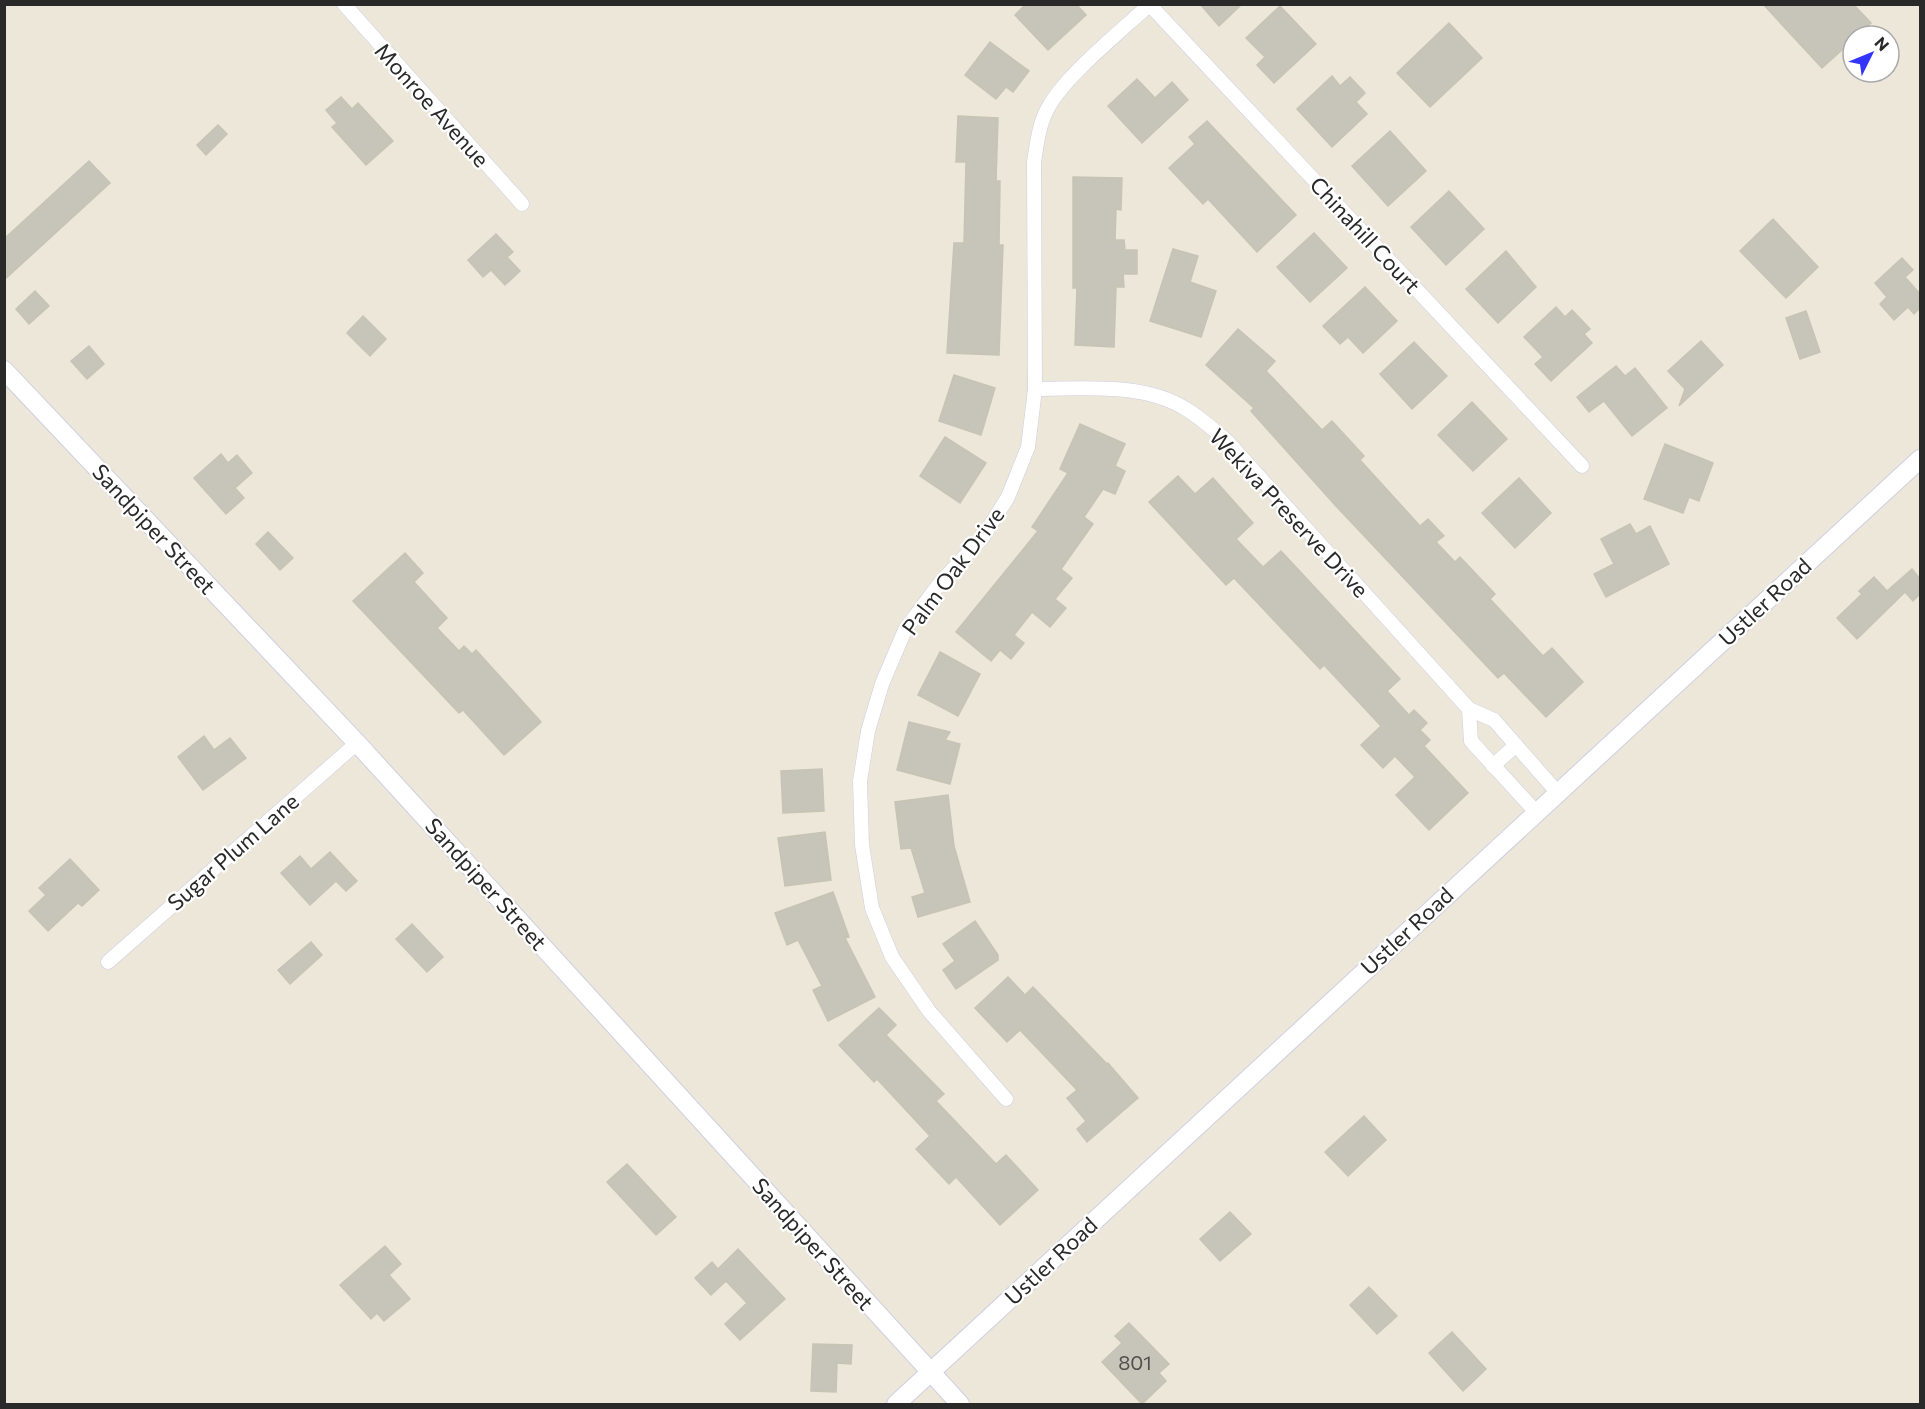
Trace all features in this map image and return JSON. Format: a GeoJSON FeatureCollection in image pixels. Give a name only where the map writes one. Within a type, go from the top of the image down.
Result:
{"type":"FeatureCollection","features":[{"type":"Feature","properties":{"kind":"street","name":"Monroe Avenue"},"geometry":{"type":"LineString","coordinates":[[344,4],[522,204]]}},
{"type":"Feature","properties":{"kind":"street","name":"Palm Oak Drive"},"geometry":{"type":"LineString","coordinates":[[1006,1099],[929,1011],[892,957],[872,908],[862,845],[860,781],[871,721],[882,684],[905,630],[940,583],[983,537],[1008,497],[1028,447],[1035,389],[1034,162],[1038,133],[1048,108],[1063,86],[1149,5]]}},
{"type":"Feature","properties":{"kind":"street","name":"Chinahill Court"},"geometry":{"type":"LineString","coordinates":[[1149,5],[1582,466]]}},
{"type":"Feature","properties":{"kind":"street","name":"Sandpiper Street"},"geometry":{"type":"LineString","coordinates":[[4,370],[357,742],[960,1404]]}},
{"type":"Feature","properties":{"kind":"street","name":"Wekiva Preserve Drive"},"geometry":{"type":"LineString","coordinates":[[1035,389],[1116,390],[1154,394],[1186,409],[1227,441],[1469,709],[1494,720],[1557,792]]}},
{"type":"Feature","properties":{"kind":"street","name":"Ustler Road"},"geometry":{"type":"LineString","coordinates":[[896,1404],[1920,459]]}},
{"type":"Feature","properties":{"kind":"street"},"geometry":{"type":"LineString","coordinates":[[1469,709],[1471,741],[1536,812]]}},
{"type":"Feature","properties":{"kind":"street","name":"Sugar Plum Lane"},"geometry":{"type":"LineString","coordinates":[[108,962],[357,742]]}},
{"type":"Feature","properties":{"kind":"street"},"geometry":{"type":"LineString","coordinates":[[1493,766],[1516,745]]}},
{"type":"Feature","properties":{"kind":"building"},"geometry":{"type":"Polygon","coordinates":[[[1026,4],[1076,4],[1086,15],[1048,50],[1015,15],[1026,4]]]}},
{"type":"Feature","properties":{"kind":"building"},"geometry":{"type":"Polygon","coordinates":[[[1200,4],[1242,4],[1219,26],[1200,4]]]}},
{"type":"Feature","properties":{"kind":"building"},"geometry":{"type":"Polygon","coordinates":[[[1763,4],[1853,4],[1871,23],[1841,24],[1841,51],[1822,68],[1763,4]]]}},
{"type":"Feature","properties":{"kind":"building"},"geometry":{"type":"Polygon","coordinates":[[[1280,6],[1316,44],[1274,83],[1257,65],[1265,57],[1246,38],[1280,6]]]}},
{"type":"Feature","properties":{"kind":"building"},"geometry":{"type":"Polygon","coordinates":[[[1449,23],[1482,58],[1430,107],[1397,73],[1449,23]]]}},
{"type":"Feature","properties":{"kind":"building"},"geometry":{"type":"Polygon","coordinates":[[[990,42],[1029,71],[1013,92],[1006,87],[996,99],[965,75],[990,42]]]}},
{"type":"Feature","properties":{"kind":"building"},"geometry":{"type":"Polygon","coordinates":[[[1332,76],[1340,86],[1350,77],[1365,93],[1356,102],[1367,114],[1332,147],[1297,109],[1332,76]]]}},
{"type":"Feature","properties":{"kind":"building"},"geometry":{"type":"Polygon","coordinates":[[[1137,79],[1155,98],[1172,82],[1188,100],[1142,143],[1108,106],[1137,79]]]}},
{"type":"Feature","properties":{"kind":"building"},"geometry":{"type":"Polygon","coordinates":[[[341,97],[352,109],[358,103],[393,141],[366,165],[332,127],[337,123],[326,110],[341,97]]]}},
{"type":"Feature","properties":{"kind":"building"},"geometry":{"type":"Polygon","coordinates":[[[958,116],[998,118],[996,181],[1000,181],[999,245],[1003,245],[999,355],[947,353],[954,243],[964,243],[966,162],[956,162],[958,116]]]}},
{"type":"Feature","properties":{"kind":"building"},"geometry":{"type":"Polygon","coordinates":[[[1207,121],[1296,215],[1257,252],[1208,199],[1203,204],[1169,168],[1195,144],[1189,137],[1207,121]]]}},
{"type":"Feature","properties":{"kind":"building"},"geometry":{"type":"Polygon","coordinates":[[[218,125],[227,134],[206,155],[197,145],[218,125]]]}},
{"type":"Feature","properties":{"kind":"building"},"geometry":{"type":"Polygon","coordinates":[[[1390,131],[1426,171],[1388,206],[1352,166],[1390,131]]]}},
{"type":"Feature","properties":{"kind":"building"},"geometry":{"type":"Polygon","coordinates":[[[89,161],[110,183],[4,280],[4,239],[89,161]]]}},
{"type":"Feature","properties":{"kind":"building"},"geometry":{"type":"Polygon","coordinates":[[[1073,177],[1122,178],[1121,210],[1116,209],[1115,240],[1124,240],[1125,250],[1137,250],[1137,274],[1123,274],[1124,287],[1116,287],[1114,347],[1075,345],[1077,288],[1073,288],[1073,177]]]}},
{"type":"Feature","properties":{"kind":"building"},"geometry":{"type":"Polygon","coordinates":[[[1449,191],[1484,229],[1446,265],[1411,227],[1449,191]]]}},
{"type":"Feature","properties":{"kind":"building"},"geometry":{"type":"Polygon","coordinates":[[[1773,219],[1818,267],[1786,298],[1740,251],[1773,219]]]}},
{"type":"Feature","properties":{"kind":"building"},"geometry":{"type":"Polygon","coordinates":[[[1314,233],[1347,268],[1310,302],[1277,267],[1314,233]]]}},
{"type":"Feature","properties":{"kind":"building"},"geometry":{"type":"Polygon","coordinates":[[[496,234],[513,252],[507,257],[520,271],[505,285],[491,270],[483,277],[468,260],[496,234]]]}},
{"type":"Feature","properties":{"kind":"building"},"geometry":{"type":"Polygon","coordinates":[[[1173,249],[1198,256],[1190,282],[1216,291],[1201,337],[1150,321],[1173,249]]]}},
{"type":"Feature","properties":{"kind":"building"},"geometry":{"type":"Polygon","coordinates":[[[1506,251],[1536,287],[1498,323],[1466,289],[1506,251]]]}},
{"type":"Feature","properties":{"kind":"building"},"geometry":{"type":"Polygon","coordinates":[[[1902,258],[1913,270],[1905,277],[1920,294],[1920,308],[1914,314],[1908,307],[1894,320],[1880,304],[1887,297],[1875,283],[1902,258]]]}},
{"type":"Feature","properties":{"kind":"building"},"geometry":{"type":"Polygon","coordinates":[[[1365,287],[1397,321],[1363,353],[1348,337],[1340,344],[1323,326],[1365,287]]]}},
{"type":"Feature","properties":{"kind":"building"},"geometry":{"type":"Polygon","coordinates":[[[35,291],[49,306],[29,324],[16,309],[35,291]]]}},
{"type":"Feature","properties":{"kind":"building"},"geometry":{"type":"Polygon","coordinates":[[[1556,307],[1565,317],[1572,310],[1590,329],[1584,334],[1592,343],[1551,381],[1535,364],[1543,357],[1524,337],[1556,307]]]}},
{"type":"Feature","properties":{"kind":"building"},"geometry":{"type":"Polygon","coordinates":[[[1806,311],[1820,352],[1800,359],[1786,318],[1806,311]]]}},
{"type":"Feature","properties":{"kind":"building"},"geometry":{"type":"Polygon","coordinates":[[[363,316],[386,339],[370,356],[347,333],[363,316]]]}},
{"type":"Feature","properties":{"kind":"building"},"geometry":{"type":"Polygon","coordinates":[[[1238,329],[1275,361],[1266,371],[1322,430],[1332,421],[1364,456],[1360,460],[1420,526],[1428,519],[1444,536],[1436,542],[1455,562],[1460,557],[1495,594],[1490,599],[1543,656],[1552,648],[1583,682],[1546,717],[1504,673],[1498,678],[1335,505],[1251,411],[1254,408],[1206,365],[1238,329]]]}},
{"type":"Feature","properties":{"kind":"building"},"geometry":{"type":"Polygon","coordinates":[[[1701,341],[1723,365],[1679,406],[1685,389],[1668,371],[1701,341]]]}},
{"type":"Feature","properties":{"kind":"building"},"geometry":{"type":"Polygon","coordinates":[[[1414,342],[1447,376],[1412,409],[1380,374],[1414,342]]]}},
{"type":"Feature","properties":{"kind":"building"},"geometry":{"type":"Polygon","coordinates":[[[89,346],[104,364],[87,379],[71,361],[89,346]]]}},
{"type":"Feature","properties":{"kind":"building"},"geometry":{"type":"Polygon","coordinates":[[[1616,366],[1625,376],[1635,368],[1667,408],[1632,436],[1604,401],[1589,412],[1577,397],[1616,366]]]}},
{"type":"Feature","properties":{"kind":"building"},"geometry":{"type":"Polygon","coordinates":[[[954,375],[995,388],[981,435],[939,421],[954,375]]]}},
{"type":"Feature","properties":{"kind":"building"},"geometry":{"type":"Polygon","coordinates":[[[1472,402],[1507,439],[1473,471],[1438,435],[1472,402]]]}},
{"type":"Feature","properties":{"kind":"building"},"geometry":{"type":"Polygon","coordinates":[[[1080,424],[1125,444],[1115,466],[1125,471],[1115,494],[1103,489],[1084,517],[1093,524],[1061,569],[1072,578],[1055,599],[1066,608],[1050,627],[1032,612],[1014,635],[1024,643],[1011,659],[1000,650],[991,661],[956,632],[1038,531],[1032,527],[1068,473],[1060,469],[1080,424]]]}},
{"type":"Feature","properties":{"kind":"building"},"geometry":{"type":"Polygon","coordinates":[[[945,437],[986,463],[960,503],[920,476],[945,437]]]}},
{"type":"Feature","properties":{"kind":"building"},"geometry":{"type":"Polygon","coordinates":[[[1665,444],[1713,463],[1699,501],[1689,497],[1683,513],[1644,499],[1665,444]]]}},
{"type":"Feature","properties":{"kind":"building"},"geometry":{"type":"Polygon","coordinates":[[[221,454],[228,463],[237,455],[252,473],[235,488],[244,498],[226,514],[194,478],[221,454]]]}},
{"type":"Feature","properties":{"kind":"building"},"geometry":{"type":"Polygon","coordinates":[[[1178,476],[1195,494],[1213,478],[1253,523],[1236,539],[1263,567],[1281,551],[1400,679],[1387,691],[1409,715],[1414,710],[1427,723],[1420,730],[1430,740],[1424,746],[1468,793],[1429,830],[1396,795],[1415,777],[1395,756],[1383,768],[1361,745],[1381,726],[1324,665],[1320,669],[1234,578],[1226,585],[1149,502],[1178,476]]]}},
{"type":"Feature","properties":{"kind":"building"},"geometry":{"type":"Polygon","coordinates":[[[1519,478],[1551,513],[1515,548],[1482,513],[1519,478]]]}},
{"type":"Feature","properties":{"kind":"building"},"geometry":{"type":"Polygon","coordinates":[[[1630,524],[1636,534],[1650,526],[1669,564],[1606,597],[1594,574],[1614,564],[1601,539],[1630,524]]]}},
{"type":"Feature","properties":{"kind":"building"},"geometry":{"type":"Polygon","coordinates":[[[268,532],[293,558],[280,570],[256,544],[268,532]]]}},
{"type":"Feature","properties":{"kind":"building"},"geometry":{"type":"Polygon","coordinates":[[[405,553],[423,573],[414,582],[447,618],[437,628],[459,651],[464,646],[472,654],[476,650],[541,722],[504,755],[463,710],[459,713],[353,601],[405,553]]]}},
{"type":"Feature","properties":{"kind":"building"},"geometry":{"type":"Polygon","coordinates":[[[1912,569],[1920,579],[1920,594],[1913,601],[1905,592],[1857,639],[1837,618],[1862,594],[1859,591],[1874,577],[1887,591],[1912,569]]]}},
{"type":"Feature","properties":{"kind":"building"},"geometry":{"type":"Polygon","coordinates":[[[940,652],[980,674],[958,716],[918,695],[940,652]]]}},
{"type":"Feature","properties":{"kind":"building"},"geometry":{"type":"Polygon","coordinates":[[[909,722],[950,732],[945,740],[960,744],[950,784],[897,770],[909,722]]]}},
{"type":"Feature","properties":{"kind":"building"},"geometry":{"type":"Polygon","coordinates":[[[204,736],[214,750],[230,738],[246,758],[203,790],[178,757],[204,736]]]}},
{"type":"Feature","properties":{"kind":"building"},"geometry":{"type":"Polygon","coordinates":[[[822,769],[824,811],[783,813],[781,771],[822,769]]]}},
{"type":"Feature","properties":{"kind":"building"},"geometry":{"type":"Polygon","coordinates":[[[948,795],[954,846],[970,902],[918,917],[912,897],[925,893],[911,848],[901,849],[895,802],[948,795]]]}},
{"type":"Feature","properties":{"kind":"building"},"geometry":{"type":"Polygon","coordinates":[[[825,832],[831,880],[785,886],[778,838],[825,832]]]}},
{"type":"Feature","properties":{"kind":"building"},"geometry":{"type":"Polygon","coordinates":[[[330,852],[357,881],[346,891],[336,881],[310,905],[281,873],[300,856],[311,869],[330,852]]]}},
{"type":"Feature","properties":{"kind":"building"},"geometry":{"type":"Polygon","coordinates":[[[70,859],[99,890],[82,906],[78,903],[48,931],[29,911],[46,895],[39,888],[70,859]]]}},
{"type":"Feature","properties":{"kind":"building"},"geometry":{"type":"Polygon","coordinates":[[[833,892],[849,937],[845,938],[875,997],[828,1021],[813,990],[822,986],[798,940],[787,945],[775,913],[833,892]]]}},
{"type":"Feature","properties":{"kind":"building"},"geometry":{"type":"Polygon","coordinates":[[[975,921],[998,955],[998,960],[956,989],[943,970],[955,961],[943,944],[975,921]]]}},
{"type":"Feature","properties":{"kind":"building"},"geometry":{"type":"Polygon","coordinates":[[[412,924],[443,957],[427,972],[396,939],[412,924]]]}},
{"type":"Feature","properties":{"kind":"building"},"geometry":{"type":"Polygon","coordinates":[[[311,942],[322,955],[290,984],[278,970],[311,942]]]}},
{"type":"Feature","properties":{"kind":"building"},"geometry":{"type":"Polygon","coordinates":[[[1008,977],[1025,995],[1033,987],[1108,1063],[1138,1098],[1087,1142],[1077,1129],[1086,1121],[1067,1098],[1077,1090],[1020,1030],[1007,1042],[975,1008],[1008,977]]]}},
{"type":"Feature","properties":{"kind":"building"},"geometry":{"type":"Polygon","coordinates":[[[879,1008],[896,1025],[886,1035],[944,1094],[936,1101],[996,1164],[1006,1155],[1038,1190],[1000,1225],[956,1177],[949,1184],[916,1149],[930,1136],[877,1079],[874,1082],[839,1045],[879,1008]]]}},
{"type":"Feature","properties":{"kind":"building"},"geometry":{"type":"Polygon","coordinates":[[[1364,1116],[1386,1140],[1348,1176],[1325,1152],[1364,1116]]]}},
{"type":"Feature","properties":{"kind":"building"},"geometry":{"type":"Polygon","coordinates":[[[627,1164],[676,1217],[656,1235],[607,1182],[627,1164]]]}},
{"type":"Feature","properties":{"kind":"building"},"geometry":{"type":"Polygon","coordinates":[[[1230,1212],[1251,1234],[1220,1261],[1200,1239],[1230,1212]]]}},
{"type":"Feature","properties":{"kind":"building"},"geometry":{"type":"Polygon","coordinates":[[[385,1246],[401,1264],[389,1275],[410,1299],[384,1321],[377,1313],[371,1319],[340,1285],[385,1246]]]}},
{"type":"Feature","properties":{"kind":"building"},"geometry":{"type":"Polygon","coordinates":[[[738,1249],[785,1299],[740,1340],[725,1324],[747,1303],[726,1281],[711,1295],[695,1278],[712,1262],[718,1269],[738,1249]]]}},
{"type":"Feature","properties":{"kind":"building"},"geometry":{"type":"Polygon","coordinates":[[[1369,1287],[1397,1316],[1377,1334],[1350,1305],[1369,1287]]]}},
{"type":"Feature","properties":{"kind":"building"},"geometry":{"type":"Polygon","coordinates":[[[1129,1323],[1169,1364],[1159,1373],[1166,1381],[1142,1404],[1102,1362],[1122,1343],[1115,1336],[1129,1323]]]}},
{"type":"Feature","properties":{"kind":"building"},"geometry":{"type":"Polygon","coordinates":[[[1452,1332],[1486,1369],[1463,1391],[1429,1353],[1452,1332]]]}},
{"type":"Feature","properties":{"kind":"building"},"geometry":{"type":"Polygon","coordinates":[[[813,1344],[852,1345],[851,1364],[837,1363],[836,1392],[811,1391],[813,1344]]]}}]}
